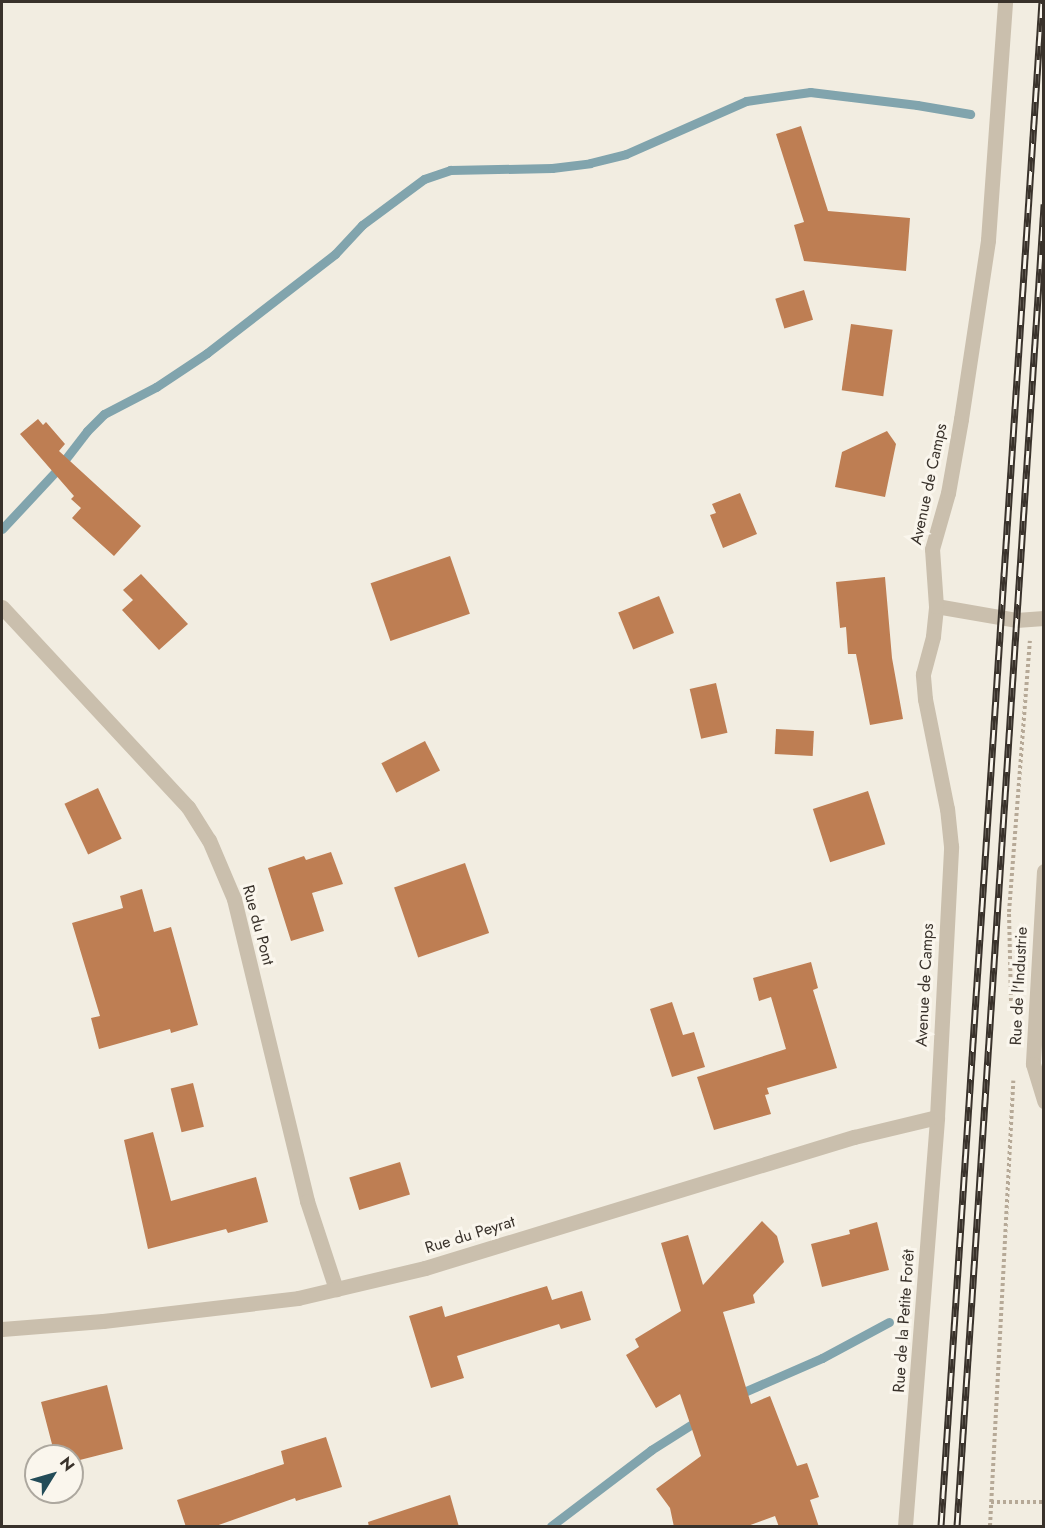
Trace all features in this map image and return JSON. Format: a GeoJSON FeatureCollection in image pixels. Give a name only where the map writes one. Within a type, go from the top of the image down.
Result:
{"type":"FeatureCollection","features":[{"type":"Feature","properties":{"kind":"street","name":"Avenue de Camps"},"geometry":{"type":"LineString","coordinates":[[937,1117],[951,846],[947,809],[924,682],[936,606],[932,549],[948,493],[988,240],[1005,2]]}},
{"type":"Feature","properties":{"kind":"street"},"geometry":{"type":"LineString","coordinates":[[936,606],[1016,620],[1044,618]]}},
{"type":"Feature","properties":{"kind":"street","name":"Rue du Pont"},"geometry":{"type":"LineString","coordinates":[[2,607],[188,807],[209,840],[234,899],[308,1201],[336,1289]]}},
{"type":"Feature","properties":{"kind":"street","name":"Rue de l'Industrie"},"geometry":{"type":"LineString","coordinates":[[1044,871],[1038,1063],[1044,1101]]}},
{"type":"Feature","properties":{"kind":"street","name":"Rue du Peyrat"},"geometry":{"type":"LineString","coordinates":[[2,1329],[103,1321],[298,1298],[425,1268],[854,1137],[937,1117]]}},
{"type":"Feature","properties":{"kind":"street","name":"Rue de la Petite Forêt"},"geometry":{"type":"LineString","coordinates":[[905,1527],[937,1117]]}},
{"type":"Feature","properties":{"kind":"path"},"geometry":{"type":"LineString","coordinates":[[991,1502],[1044,1502]]}},
{"type":"Feature","properties":{"kind":"building"},"geometry":{"type":"Polygon","coordinates":[[[801,126],[828,211],[910,218],[906,271],[804,261],[794,225],[804,222],[776,134],[801,126]]]}},
{"type":"Feature","properties":{"kind":"building"},"geometry":{"type":"Polygon","coordinates":[[[804,290],[813,320],[784,328],[775,299],[804,290]]]}},
{"type":"Feature","properties":{"kind":"building"},"geometry":{"type":"Polygon","coordinates":[[[851,324],[893,330],[883,396],[842,390],[851,324]]]}},
{"type":"Feature","properties":{"kind":"building"},"geometry":{"type":"Polygon","coordinates":[[[38,419],[43,425],[46,422],[65,444],[59,451],[141,526],[114,556],[72,518],[81,508],[71,499],[74,496],[20,434],[38,419]]]}},
{"type":"Feature","properties":{"kind":"building"},"geometry":{"type":"Polygon","coordinates":[[[887,431],[896,444],[885,497],[835,487],[842,452],[887,431]]]}},
{"type":"Feature","properties":{"kind":"building"},"geometry":{"type":"Polygon","coordinates":[[[740,493],[757,534],[723,548],[710,515],[716,513],[712,504],[740,493]]]}},
{"type":"Feature","properties":{"kind":"building"},"geometry":{"type":"Polygon","coordinates":[[[450,556],[470,614],[390,641],[371,583],[450,556]]]}},
{"type":"Feature","properties":{"kind":"building"},"geometry":{"type":"Polygon","coordinates":[[[141,574],[188,624],[159,650],[122,610],[133,600],[123,590],[141,574]]]}},
{"type":"Feature","properties":{"kind":"building"},"geometry":{"type":"Polygon","coordinates":[[[885,577],[892,658],[903,719],[870,725],[856,654],[848,654],[846,627],[840,628],[836,582],[885,577]]]}},
{"type":"Feature","properties":{"kind":"building"},"geometry":{"type":"Polygon","coordinates":[[[659,596],[674,633],[633,650],[618,612],[659,596]]]}},
{"type":"Feature","properties":{"kind":"building"},"geometry":{"type":"Polygon","coordinates":[[[716,683],[727,733],[701,739],[690,689],[716,683]]]}},
{"type":"Feature","properties":{"kind":"building"},"geometry":{"type":"Polygon","coordinates":[[[776,729],[814,731],[813,756],[775,754],[776,729]]]}},
{"type":"Feature","properties":{"kind":"building"},"geometry":{"type":"Polygon","coordinates":[[[425,741],[440,770],[396,793],[381,763],[425,741]]]}},
{"type":"Feature","properties":{"kind":"building"},"geometry":{"type":"Polygon","coordinates":[[[98,788],[122,839],[88,854],[64,804],[98,788]]]}},
{"type":"Feature","properties":{"kind":"building"},"geometry":{"type":"Polygon","coordinates":[[[868,791],[885,844],[830,862],[813,809],[868,791]]]}},
{"type":"Feature","properties":{"kind":"building"},"geometry":{"type":"Polygon","coordinates":[[[331,852],[343,884],[312,893],[324,931],[291,941],[268,868],[304,856],[306,860],[331,852]]]}},
{"type":"Feature","properties":{"kind":"building"},"geometry":{"type":"Polygon","coordinates":[[[465,863],[489,933],[418,957],[394,887],[465,863]]]}},
{"type":"Feature","properties":{"kind":"building"},"geometry":{"type":"Polygon","coordinates":[[[142,889],[154,932],[171,927],[198,1025],[171,1033],[170,1029],[99,1049],[91,1018],[100,1016],[72,923],[123,908],[120,896],[142,889]]]}},
{"type":"Feature","properties":{"kind":"building"},"geometry":{"type":"Polygon","coordinates":[[[811,962],[818,988],[813,990],[837,1068],[767,1088],[769,1094],[765,1095],[771,1114],[714,1130],[697,1077],[786,1049],[771,997],[759,1001],[753,978],[811,962]]]}},
{"type":"Feature","properties":{"kind":"building"},"geometry":{"type":"Polygon","coordinates":[[[672,1002],[683,1035],[694,1032],[705,1067],[672,1077],[650,1009],[672,1002]]]}},
{"type":"Feature","properties":{"kind":"building"},"geometry":{"type":"Polygon","coordinates":[[[193,1083],[204,1127],[182,1132],[171,1089],[193,1083]]]}},
{"type":"Feature","properties":{"kind":"building"},"geometry":{"type":"Polygon","coordinates":[[[153,1132],[171,1201],[256,1177],[268,1222],[228,1233],[226,1229],[148,1249],[124,1140],[153,1132]]]}},
{"type":"Feature","properties":{"kind":"building"},"geometry":{"type":"Polygon","coordinates":[[[400,1162],[410,1195],[359,1210],[349,1177],[400,1162]]]}},
{"type":"Feature","properties":{"kind":"building"},"geometry":{"type":"Polygon","coordinates":[[[762,1221],[777,1236],[784,1262],[753,1295],[755,1303],[723,1312],[751,1404],[770,1396],[797,1466],[807,1463],[819,1497],[810,1500],[819,1527],[779,1527],[775,1516],[745,1527],[674,1527],[670,1508],[656,1489],[701,1456],[680,1394],[656,1408],[626,1355],[639,1347],[635,1339],[681,1311],[661,1243],[688,1235],[703,1285],[762,1221]]]}},
{"type":"Feature","properties":{"kind":"building"},"geometry":{"type":"Polygon","coordinates":[[[877,1222],[889,1270],[822,1287],[811,1244],[850,1234],[849,1230],[877,1222]]]}},
{"type":"Feature","properties":{"kind":"building"},"geometry":{"type":"Polygon","coordinates":[[[547,1286],[552,1300],[582,1291],[591,1320],[561,1329],[559,1324],[457,1356],[464,1378],[431,1388],[409,1316],[442,1306],[445,1317],[547,1286]]]}},
{"type":"Feature","properties":{"kind":"building"},"geometry":{"type":"Polygon","coordinates":[[[107,1385],[123,1449],[84,1459],[84,1444],[52,1444],[41,1402],[107,1385]]]}},
{"type":"Feature","properties":{"kind":"building"},"geometry":{"type":"Polygon","coordinates":[[[326,1437],[342,1487],[296,1501],[295,1498],[213,1527],[186,1527],[177,1500],[284,1464],[281,1451],[326,1437]]]}},
{"type":"Feature","properties":{"kind":"building"},"geometry":{"type":"Polygon","coordinates":[[[450,1495],[459,1527],[369,1527],[368,1522],[450,1495]]]}},
{"type":"Feature","properties":{"kind":"waterway"},"geometry":{"type":"LineString","coordinates":[[2,529],[57,470],[87,431],[104,414],[156,387],[207,353],[335,254],[362,225],[424,179],[450,170],[552,168],[590,163],[626,154],[746,101],[810,92],[970,114]]}},
{"type":"Feature","properties":{"kind":"waterway"},"geometry":{"type":"LineString","coordinates":[[737,1395],[822,1358],[889,1322]]}},
{"type":"Feature","properties":{"kind":"waterway"},"geometry":{"type":"LineString","coordinates":[[551,1526],[651,1450],[700,1419]]}},
{"type":"Feature","properties":{"kind":"railway"},"geometry":{"type":"LineString","coordinates":[[941,1526],[1042,2]]}},
{"type":"Feature","properties":{"kind":"railway"},"geometry":{"type":"LineString","coordinates":[[957,1526],[1044,204]]}}]}
